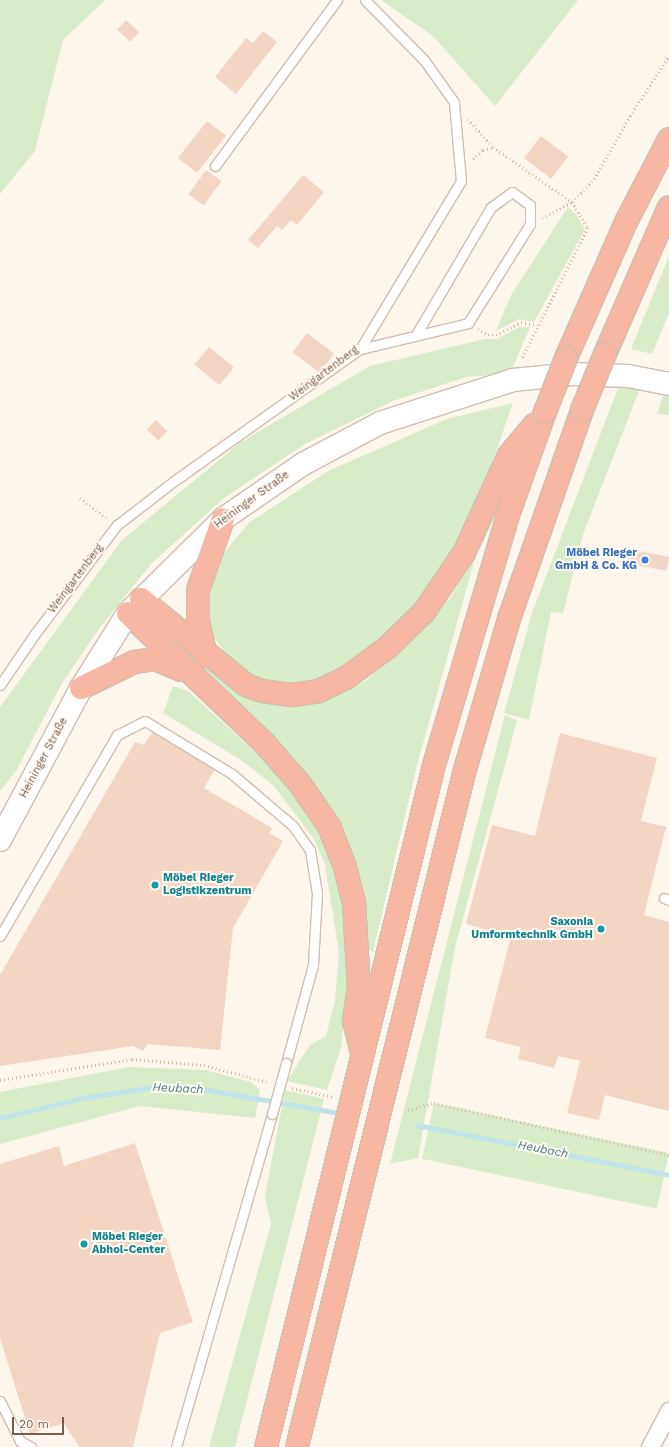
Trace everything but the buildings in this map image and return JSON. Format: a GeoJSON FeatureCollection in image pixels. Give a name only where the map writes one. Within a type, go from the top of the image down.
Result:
{"type":"FeatureCollection","features":[{"type":"Feature","properties":{"kind":"highway"},"geometry":{"type":"LineString","coordinates":[[266,1447],[434,765],[502,532],[544,412],[566,358],[627,220],[669,139]]}},
{"type":"Feature","properties":{"kind":"highway"},"geometry":{"type":"LineString","coordinates":[[297,1447],[464,773],[510,616],[582,410],[605,354],[662,228],[669,207]]}},
{"type":"Feature","properties":{"kind":"highway"},"geometry":{"type":"LineString","coordinates":[[134,606],[206,656],[232,677],[262,691],[292,695],[319,691],[346,678],[388,648],[424,612],[445,585],[464,553],[508,455],[544,412]]}},
{"type":"Feature","properties":{"kind":"highway"},"geometry":{"type":"LineString","coordinates":[[206,656],[198,621],[198,590],[223,519]]}},
{"type":"Feature","properties":{"kind":"highway"},"geometry":{"type":"LineString","coordinates":[[134,606],[190,674],[265,744],[300,784],[329,826],[345,867],[354,902],[359,988],[354,1021],[363,1056]]}},
{"type":"Feature","properties":{"kind":"highway"},"geometry":{"type":"LineString","coordinates":[[80,688],[134,662],[155,659],[190,674]]}},
{"type":"Feature","properties":{"kind":"main road","name":"Heininger Straße"},"geometry":{"type":"LineString","coordinates":[[628,376],[669,370]]}},
{"type":"Feature","properties":{"kind":"main road","name":"Heininger Straße"},"geometry":{"type":"LineString","coordinates":[[0,840],[80,688],[134,606],[223,519],[303,464],[380,423],[513,380],[573,374],[628,376],[669,384]]}},
{"type":"Feature","properties":{"kind":"street"},"geometry":{"type":"LineString","coordinates":[[650,1447],[669,1411]]}},
{"type":"Feature","properties":{"kind":"lane"},"geometry":{"type":"LineString","coordinates":[[215,166],[337,0]]}},
{"type":"Feature","properties":{"kind":"lane"},"geometry":{"type":"LineString","coordinates":[[365,0],[424,60],[454,102],[461,181]]}},
{"type":"Feature","properties":{"kind":"lane","name":"Weingartenberg"},"geometry":{"type":"LineString","coordinates":[[0,685],[34,634],[117,525],[174,481],[360,349],[461,181]]}},
{"type":"Feature","properties":{"kind":"lane"},"geometry":{"type":"LineString","coordinates":[[360,349],[468,323],[530,224],[530,205],[512,192],[491,207],[416,335]]}},
{"type":"Feature","properties":{"kind":"lane"},"geometry":{"type":"LineString","coordinates":[[0,936],[117,735],[146,721],[232,774],[293,826],[310,850],[317,893],[313,965],[272,1114],[176,1447]]}},
{"type":"Feature","properties":{"kind":"lane"},"geometry":{"type":"LineString","coordinates":[[0,1401],[20,1441],[31,1447]]}},
{"type":"Feature","properties":{"kind":"path"},"geometry":{"type":"LineString","coordinates":[[530,224],[572,202],[594,179],[630,116],[669,56]]}},
{"type":"Feature","properties":{"kind":"path"},"geometry":{"type":"LineString","coordinates":[[454,102],[493,147],[572,202],[588,228],[537,325],[513,380]]}},
{"type":"Feature","properties":{"kind":"path"},"geometry":{"type":"LineString","coordinates":[[461,181],[474,157],[483,150],[493,147]]}},
{"type":"Feature","properties":{"kind":"path"},"geometry":{"type":"LineString","coordinates":[[468,323],[488,335],[496,335],[520,322],[537,325]]}},
{"type":"Feature","properties":{"kind":"path"},"geometry":{"type":"LineString","coordinates":[[80,498],[117,525]]}},
{"type":"Feature","properties":{"kind":"path"},"geometry":{"type":"LineString","coordinates":[[0,1080],[132,1060],[204,1064],[274,1084]]}},
{"type":"Feature","properties":{"kind":"path"},"geometry":{"type":"LineString","coordinates":[[287,1087],[335,1097]]}},
{"type":"Feature","properties":{"kind":"path"},"geometry":{"type":"LineString","coordinates":[[408,1110],[434,1103],[669,1154]]}},
{"type":"Feature","properties":{"kind":"green space"},"geometry":{"type":"Polygon","coordinates":[[[0,0],[105,0],[63,40],[35,151],[0,194],[0,0]]]}},
{"type":"Feature","properties":{"kind":"green space"},"geometry":{"type":"Polygon","coordinates":[[[381,0],[578,0],[495,106],[433,36],[381,0]]]}},
{"type":"Feature","properties":{"kind":"green space"},"geometry":{"type":"Polygon","coordinates":[[[568,207],[575,213],[585,229],[534,322],[519,319],[496,331],[511,295],[568,207]]]}},
{"type":"Feature","properties":{"kind":"green space"},"geometry":{"type":"Polygon","coordinates":[[[669,256],[669,313],[652,354],[631,349],[669,256]]]}},
{"type":"Feature","properties":{"kind":"green space"},"geometry":{"type":"Polygon","coordinates":[[[519,327],[530,327],[510,374],[466,377],[393,401],[305,444],[224,498],[151,564],[98,630],[62,683],[16,771],[0,791],[0,707],[122,540],[241,442],[370,366],[485,339],[497,339],[519,327]]]}},
{"type":"Feature","properties":{"kind":"green space"},"geometry":{"type":"Polygon","coordinates":[[[618,388],[640,388],[582,537],[563,613],[551,612],[529,720],[504,713],[532,613],[618,388]]]}},
{"type":"Feature","properties":{"kind":"green space"},"geometry":{"type":"Polygon","coordinates":[[[665,390],[669,391],[669,415],[657,414],[665,390]]]}},
{"type":"Feature","properties":{"kind":"green space"},"geometry":{"type":"Polygon","coordinates":[[[513,403],[476,509],[444,572],[404,620],[357,660],[316,681],[282,684],[247,675],[227,656],[211,632],[208,594],[222,555],[250,522],[328,471],[447,419],[513,403]]]}},
{"type":"Feature","properties":{"kind":"green space"},"geometry":{"type":"Polygon","coordinates":[[[476,555],[417,765],[373,952],[368,948],[350,858],[156,628],[160,624],[234,686],[302,702],[334,696],[365,681],[401,650],[450,598],[476,555]]]}},
{"type":"Feature","properties":{"kind":"green space"},"geometry":{"type":"Polygon","coordinates":[[[173,686],[188,691],[266,762],[308,809],[328,846],[343,884],[348,983],[341,1047],[327,1090],[287,1081],[310,1045],[326,1036],[335,1000],[339,953],[325,864],[314,839],[273,785],[241,760],[163,713],[173,686]]]}},
{"type":"Feature","properties":{"kind":"green space"},"geometry":{"type":"Polygon","coordinates":[[[505,715],[517,721],[455,947],[418,1158],[390,1164],[505,715]]]}},
{"type":"Feature","properties":{"kind":"green space"},"geometry":{"type":"Polygon","coordinates":[[[128,1067],[205,1070],[251,1082],[260,1090],[255,1118],[140,1106],[0,1144],[0,1092],[128,1067]]]}},
{"type":"Feature","properties":{"kind":"green space"},"geometry":{"type":"Polygon","coordinates":[[[285,1090],[324,1099],[235,1447],[209,1447],[271,1224],[265,1196],[285,1090]]]}},
{"type":"Feature","properties":{"kind":"green space"},"geometry":{"type":"Polygon","coordinates":[[[434,1103],[669,1153],[657,1209],[422,1159],[434,1103]]]}},
{"type":"Feature","properties":{"kind":"waterway","name":"Heubach"},"geometry":{"type":"LineString","coordinates":[[0,1118],[87,1097],[155,1087],[208,1090],[333,1112]]}},
{"type":"Feature","properties":{"kind":"waterway","name":"Heubach"},"geometry":{"type":"LineString","coordinates":[[417,1125],[669,1175]]}},
{"type":"Feature","properties":{"kind":"place","name":"Möbel Rieger GmbH & Co. KG"},"geometry":{"type":"Point","coordinates":[645,560]}},
{"type":"Feature","properties":{"kind":"place","name":"Möbel Rieger Logistikzentrum"},"geometry":{"type":"Point","coordinates":[155,885]}},
{"type":"Feature","properties":{"kind":"place","name":"Saxonia Umformtechnik GmbH"},"geometry":{"type":"Point","coordinates":[601,929]}},
{"type":"Feature","properties":{"kind":"place","name":"Möbel Rieger Abhol-Center"},"geometry":{"type":"Point","coordinates":[84,1244]}}]}
